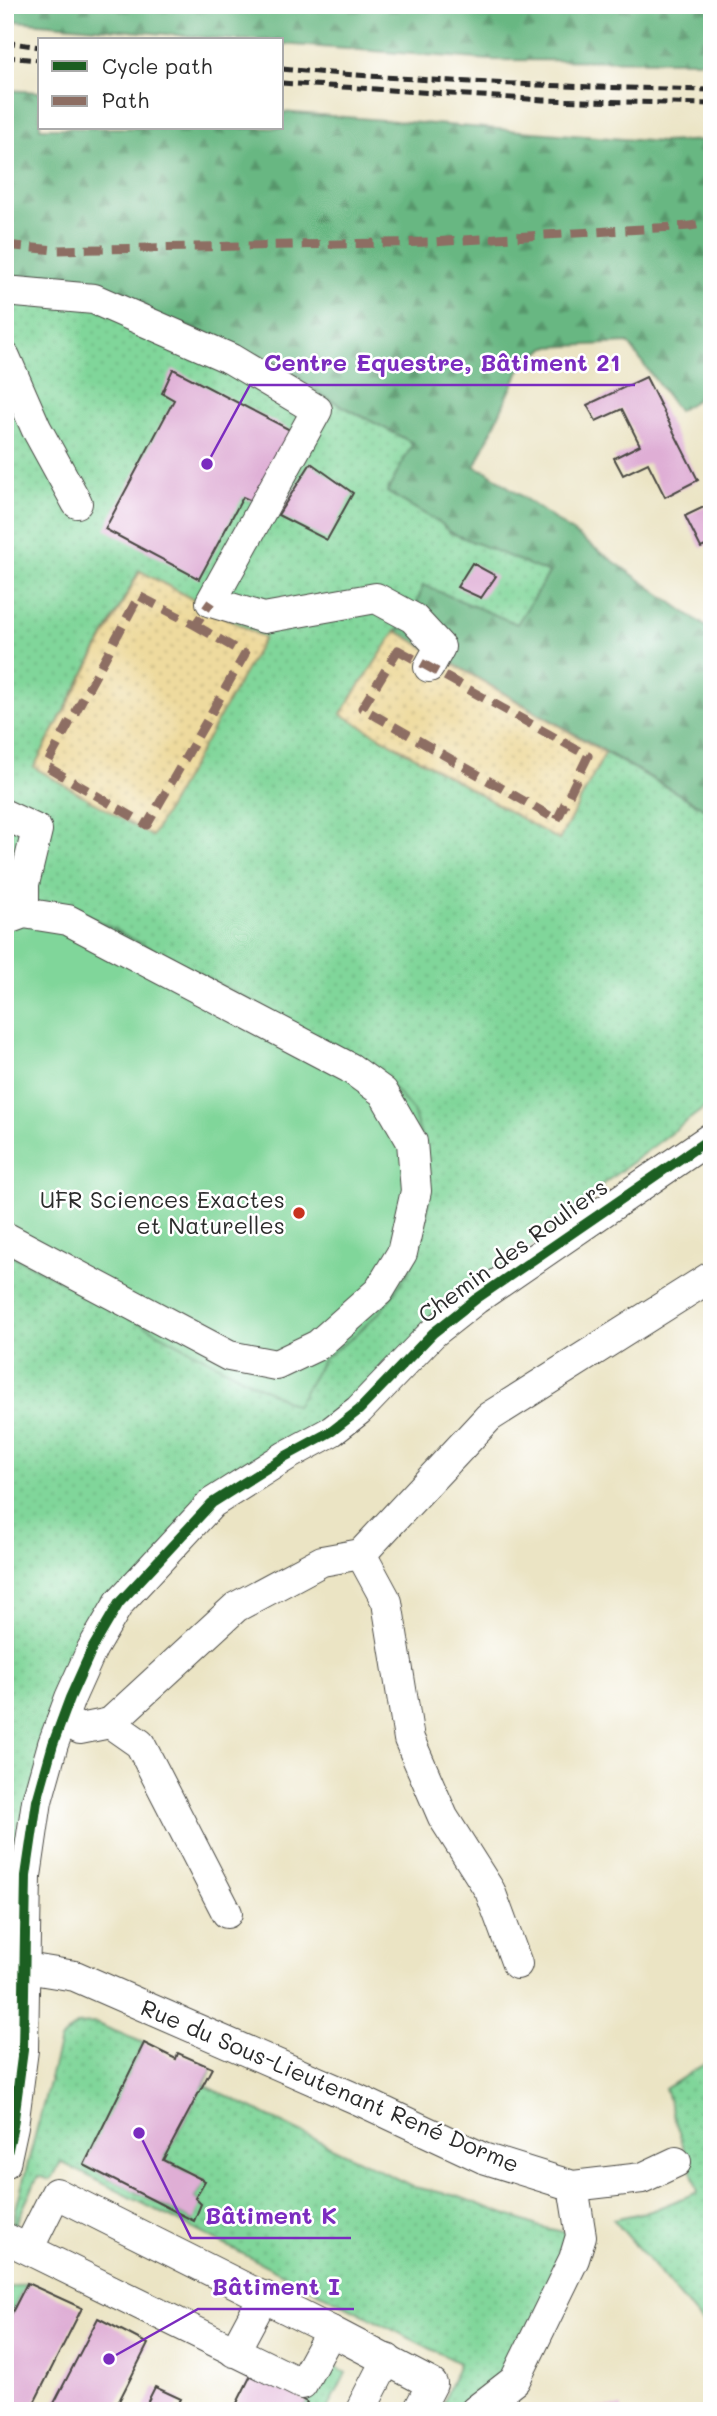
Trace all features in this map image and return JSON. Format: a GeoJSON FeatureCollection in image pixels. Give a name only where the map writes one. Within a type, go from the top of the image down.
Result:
{"type":"FeatureCollection","features":[{"type":"Feature","properties":{"kind":"street"},"geometry":{"type":"LineString","coordinates":[[6,292],[93,299],[231,359],[317,410],[211,602],[264,618],[376,598],[412,618],[440,647],[429,667]]}},
{"type":"Feature","properties":{"kind":"street"},"geometry":{"type":"LineString","coordinates":[[5,357],[36,428],[77,503]]}},
{"type":"Feature","properties":{"kind":"street"},"geometry":{"type":"LineString","coordinates":[[5,815],[37,830],[14,916],[68,920],[350,1068],[383,1092],[412,1142],[416,1191],[402,1253],[379,1292],[318,1345],[276,1365],[229,1356],[5,1237]]}},
{"type":"Feature","properties":{"kind":"street","name":"Chemin des Rouliers"},"geometry":{"type":"LineString","coordinates":[[5,2163],[23,2050],[26,1876],[37,1801],[52,1744],[62,1719],[92,1649],[119,1603],[212,1503],[286,1456],[332,1431],[359,1410],[433,1333],[476,1299],[712,1136]]}},
{"type":"Feature","properties":{"kind":"street"},"geometry":{"type":"LineString","coordinates":[[62,1719],[80,1728],[110,1723],[236,1606],[322,1562],[361,1554],[489,1416],[712,1276]]}},
{"type":"Feature","properties":{"kind":"street"},"geometry":{"type":"LineString","coordinates":[[361,1554],[387,1602],[409,1740],[443,1817],[490,1891],[517,1964]]}},
{"type":"Feature","properties":{"kind":"street"},"geometry":{"type":"LineString","coordinates":[[110,1723],[140,1744],[228,1913]]}},
{"type":"Feature","properties":{"kind":"street","name":"Rue du Sous-Lieutenant René Dorme"},"geometry":{"type":"LineString","coordinates":[[26,1968],[75,1976],[359,2099],[483,2158],[573,2186],[642,2178],[676,2162]]}},
{"type":"Feature","properties":{"kind":"street"},"geometry":{"type":"LineString","coordinates":[[5,2000],[23,2050]]}},
{"type":"Feature","properties":{"kind":"street"},"geometry":{"type":"LineString","coordinates":[[475,2411],[515,2380],[574,2259],[581,2236],[573,2186]]}},
{"type":"Feature","properties":{"kind":"street"},"geometry":{"type":"LineString","coordinates":[[331,2331],[302,2384],[17,2244],[56,2193],[387,2359],[432,2384],[418,2411]]}},
{"type":"Feature","properties":{"kind":"street"},"geometry":{"type":"LineString","coordinates":[[234,2352],[264,2297]]}},
{"type":"Feature","properties":{"kind":"street"},"geometry":{"type":"LineString","coordinates":[[360,2411],[387,2359]]}},
{"type":"Feature","properties":{"kind":"green space"},"geometry":{"type":"Polygon","coordinates":[[[5,5],[712,5],[712,61],[491,60],[284,44],[284,38],[211,38],[5,20],[5,5]]]}},
{"type":"Feature","properties":{"kind":"green space"},"geometry":{"type":"Polygon","coordinates":[[[5,90],[38,92],[38,130],[284,130],[284,112],[661,142],[712,140],[712,390],[678,411],[628,343],[546,347],[519,371],[475,467],[486,471],[712,631],[712,816],[707,810],[396,631],[410,624],[423,585],[517,624],[549,573],[449,532],[442,524],[387,492],[413,443],[194,328],[5,277],[5,90]]]}},
{"type":"Feature","properties":{"kind":"green space","name":"UFR Sciences Exactes et Naturelles"},"geometry":{"type":"Polygon","coordinates":[[[5,277],[194,328],[413,443],[387,492],[442,524],[449,532],[550,572],[517,625],[410,624],[396,631],[341,714],[559,840],[605,753],[707,810],[712,816],[712,1102],[603,1184],[433,1333],[269,1467],[119,1603],[31,1839],[23,2050],[5,2000],[5,277]],[[139,571],[34,767],[152,835],[139,571]]]}},
{"type":"Feature","properties":{"kind":"green space"},"geometry":{"type":"Polygon","coordinates":[[[5,905],[72,907],[376,1067],[413,1111],[426,1152],[428,1210],[410,1270],[382,1310],[352,1338],[324,1358],[296,1406],[5,1252],[5,905]]]}},
{"type":"Feature","properties":{"kind":"green space"},"geometry":{"type":"Polygon","coordinates":[[[95,2023],[144,2043],[85,2165],[193,2221],[201,2204],[195,2198],[205,2181],[163,2160],[212,2068],[204,2085],[414,2187],[457,2196],[537,2226],[581,2236],[515,2380],[475,2411],[440,2411],[459,2363],[61,2162],[51,2180],[38,2176],[7,2243],[60,2040],[78,2024],[95,2023]]]}},
{"type":"Feature","properties":{"kind":"green space"},"geometry":{"type":"Polygon","coordinates":[[[712,2059],[712,2334],[613,2219],[651,2211],[698,2192],[665,2089],[712,2059]]]}},
{"type":"Feature","properties":{"kind":"green space"},"geometry":{"type":"Polygon","coordinates":[[[27,2283],[5,2326],[5,2289],[27,2283]]]}},
{"type":"Feature","properties":{"kind":"green space"},"geometry":{"type":"Polygon","coordinates":[[[328,2363],[346,2373],[327,2411],[303,2411],[328,2363]]]}},
{"type":"Feature","properties":{"kind":"sand"},"geometry":{"type":"Polygon","coordinates":[[[140,571],[264,638],[152,836],[34,767],[140,571]]]}},
{"type":"Feature","properties":{"kind":"sand"},"geometry":{"type":"Polygon","coordinates":[[[396,631],[605,753],[559,840],[341,714],[396,631]]]}},
{"type":"Feature","properties":{"kind":"building"},"geometry":{"type":"Polygon","coordinates":[[[173,369],[292,431],[254,502],[243,497],[199,579],[105,529],[174,400],[162,393],[173,369]]]}},
{"type":"Feature","properties":{"kind":"building"},"geometry":{"type":"Polygon","coordinates":[[[646,377],[698,480],[665,497],[648,463],[623,475],[614,458],[640,445],[622,409],[596,421],[587,405],[646,377]]]}},
{"type":"Feature","properties":{"kind":"building"},"geometry":{"type":"Polygon","coordinates":[[[311,463],[353,493],[327,540],[278,515],[311,463]]]}},
{"type":"Feature","properties":{"kind":"building"},"geometry":{"type":"Polygon","coordinates":[[[712,503],[712,543],[701,548],[685,516],[712,503]]]}},
{"type":"Feature","properties":{"kind":"building"},"geometry":{"type":"Polygon","coordinates":[[[472,563],[496,576],[481,598],[457,587],[472,563]]]}},
{"type":"Feature","properties":{"kind":"building"},"geometry":{"type":"Polygon","coordinates":[[[144,2043],[176,2059],[178,2053],[212,2068],[163,2160],[205,2181],[195,2198],[201,2204],[194,2221],[84,2165],[144,2043]]]}},
{"type":"Feature","properties":{"kind":"building"},"geometry":{"type":"Polygon","coordinates":[[[27,2283],[82,2308],[30,2411],[5,2411],[5,2326],[27,2283]]]}},
{"type":"Feature","properties":{"kind":"building"},"geometry":{"type":"Polygon","coordinates":[[[98,2318],[148,2344],[114,2411],[50,2411],[98,2318]]]}},
{"type":"Feature","properties":{"kind":"building"},"geometry":{"type":"Polygon","coordinates":[[[252,2373],[307,2402],[303,2411],[233,2411],[252,2373]]]}},
{"type":"Feature","properties":{"kind":"building"},"geometry":{"type":"Polygon","coordinates":[[[155,2387],[181,2399],[175,2411],[143,2411],[155,2387]]]}},
{"type":"Feature","properties":{"kind":"building"},"geometry":{"type":"Polygon","coordinates":[[[622,2407],[622,2411],[523,2411],[522,2408],[622,2407]]]}},
{"type":"Feature","properties":{"kind":"railway"},"geometry":{"type":"LineString","coordinates":[[5,42],[38,47]]}},
{"type":"Feature","properties":{"kind":"railway"},"geometry":{"type":"LineString","coordinates":[[5,57],[38,60]]}},
{"type":"Feature","properties":{"kind":"railway"},"geometry":{"type":"LineString","coordinates":[[284,69],[497,83],[712,90]]}},
{"type":"Feature","properties":{"kind":"railway"},"geometry":{"type":"LineString","coordinates":[[284,83],[543,100],[712,104]]}},
{"type":"Feature","properties":{"kind":"marked path"},"geometry":{"type":"LineString","coordinates":[[5,245],[54,250],[432,242],[690,226],[712,222]]}},
{"type":"Feature","properties":{"kind":"marked path"},"geometry":{"type":"LineString","coordinates":[[195,625],[245,654],[147,825],[46,766],[139,596],[195,625],[211,602]]}},
{"type":"Feature","properties":{"kind":"marked path"},"geometry":{"type":"LineString","coordinates":[[398,650],[588,756],[557,820],[362,708],[398,650]]}},
{"type":"Feature","properties":{"kind":"cycle path"},"geometry":{"type":"LineString","coordinates":[[5,2163],[23,2050],[26,1876],[37,1801],[53,1744],[70,1698],[92,1649],[119,1603],[212,1503],[286,1456],[332,1431],[359,1410],[433,1333],[476,1299],[712,1137]]}},
{"type":"Feature","properties":{"kind":"place","name":"Centre Equestre, Bâtiment 21"},"geometry":{"type":"Point","coordinates":[207,464]}},
{"type":"Feature","properties":{"kind":"place","name":"UFR Sciences Exactes et Naturelles"},"geometry":{"type":"Point","coordinates":[299,1213]}},
{"type":"Feature","properties":{"kind":"place","name":"Bâtiment K"},"geometry":{"type":"Point","coordinates":[139,2133]}},
{"type":"Feature","properties":{"kind":"place","name":"Bâtiment I"},"geometry":{"type":"Point","coordinates":[109,2359]}}]}
